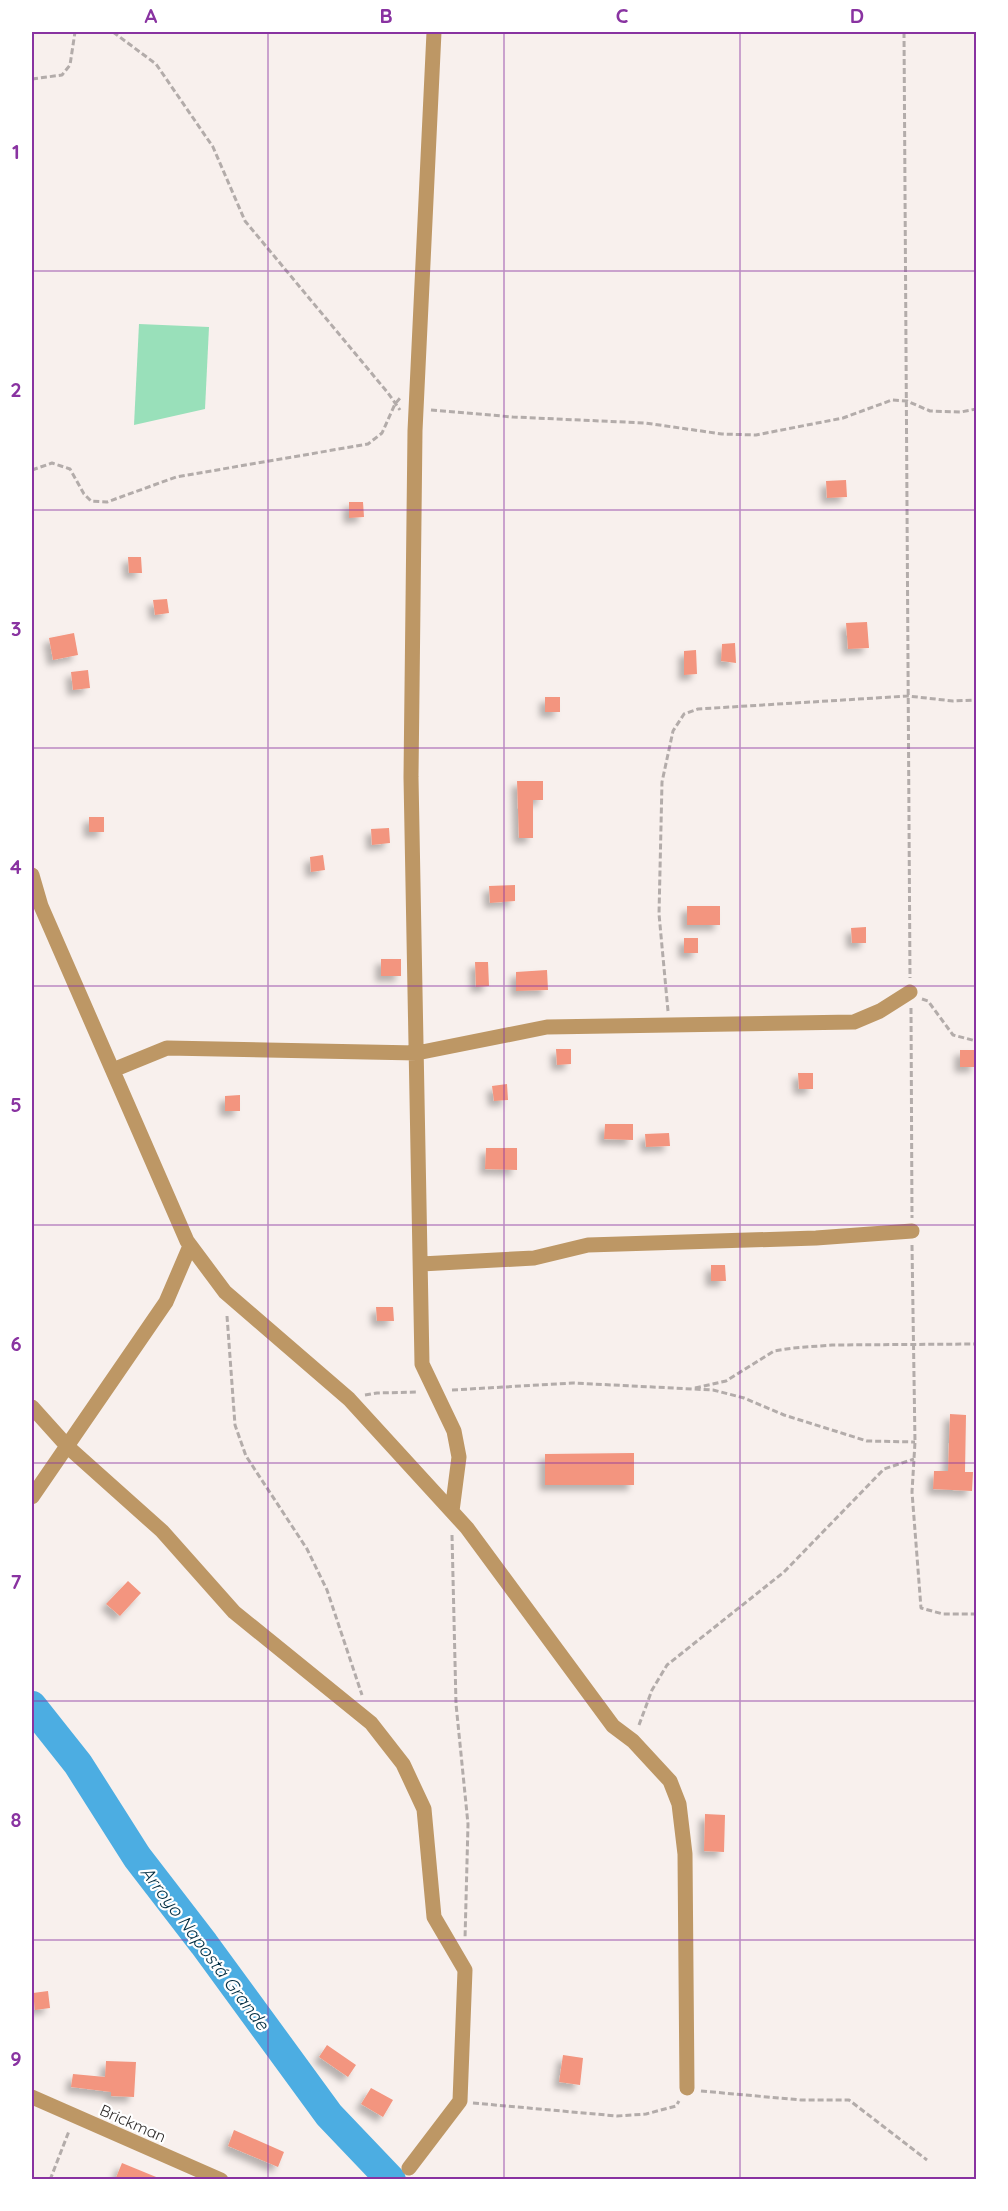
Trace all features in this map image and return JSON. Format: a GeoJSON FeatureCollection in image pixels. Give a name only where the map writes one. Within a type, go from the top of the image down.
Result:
{"type":"FeatureCollection","features":[{"type":"Feature","properties":{"kind":"street"},"geometry":{"type":"LineString","coordinates":[[434,32],[415,431],[411,777],[422,1364],[454,1431],[459,1457],[452,1511]]}},
{"type":"Feature","properties":{"kind":"street"},"geometry":{"type":"LineString","coordinates":[[32,875],[41,906],[190,1245],[225,1292],[349,1399],[452,1511],[467,1528],[613,1726],[633,1741],[670,1781],[679,1804],[685,1854],[687,2088]]}},
{"type":"Feature","properties":{"kind":"street"},"geometry":{"type":"LineString","coordinates":[[113,1071],[167,1048],[417,1053],[547,1027],[855,1022],[880,1011],[910,992]]}},
{"type":"Feature","properties":{"kind":"street"},"geometry":{"type":"LineString","coordinates":[[421,1264],[534,1258],[588,1245],[816,1238],[912,1231]]}},
{"type":"Feature","properties":{"kind":"street"},"geometry":{"type":"LineString","coordinates":[[32,1497],[166,1302],[190,1245]]}},
{"type":"Feature","properties":{"kind":"street"},"geometry":{"type":"LineString","coordinates":[[32,1407],[68,1447],[162,1531],[234,1612],[371,1722],[403,1764],[424,1809],[434,1917],[465,1970],[460,2102],[409,2168]]}},
{"type":"Feature","properties":{"kind":"street","name":"Brickman"},"geometry":{"type":"LineString","coordinates":[[32,2097],[221,2180]]}},
{"type":"Feature","properties":{"kind":"path"},"geometry":{"type":"LineString","coordinates":[[32,79],[62,75],[70,65],[75,32]]}},
{"type":"Feature","properties":{"kind":"path"},"geometry":{"type":"LineString","coordinates":[[113,32],[156,64],[213,147],[245,221],[415,431]]}},
{"type":"Feature","properties":{"kind":"path"},"geometry":{"type":"LineString","coordinates":[[904,32],[912,1344],[915,1442],[912,1492],[921,1608],[943,1614],[976,1614]]}},
{"type":"Feature","properties":{"kind":"path"},"geometry":{"type":"LineString","coordinates":[[32,470],[52,463],[70,469],[84,494],[91,501],[107,502],[176,477],[368,444],[382,433],[395,404],[417,377]]}},
{"type":"Feature","properties":{"kind":"path"},"geometry":{"type":"LineString","coordinates":[[417,409],[513,417],[645,423],[722,434],[756,435],[843,418],[892,400],[907,401],[930,411],[961,412],[976,409]]}},
{"type":"Feature","properties":{"kind":"path"},"geometry":{"type":"LineString","coordinates":[[670,1025],[659,914],[662,782],[673,730],[684,714],[698,709],[908,696],[953,701],[976,700]]}},
{"type":"Feature","properties":{"kind":"path"},"geometry":{"type":"LineString","coordinates":[[910,992],[928,1001],[953,1035],[976,1041]]}},
{"type":"Feature","properties":{"kind":"path"},"geometry":{"type":"LineString","coordinates":[[225,1292],[235,1425],[246,1455],[307,1549],[327,1590],[371,1722]]}},
{"type":"Feature","properties":{"kind":"path"},"geometry":{"type":"LineString","coordinates":[[690,1389],[726,1381],[774,1351],[832,1345],[976,1344]]}},
{"type":"Feature","properties":{"kind":"path"},"geometry":{"type":"LineString","coordinates":[[349,1399],[377,1393],[573,1383],[712,1390],[744,1398],[784,1415],[867,1441],[915,1442]]}},
{"type":"Feature","properties":{"kind":"path"},"geometry":{"type":"LineString","coordinates":[[633,1741],[652,1690],[667,1665],[784,1572],[884,1469],[914,1459]]}},
{"type":"Feature","properties":{"kind":"path"},"geometry":{"type":"LineString","coordinates":[[452,1511],[456,1704],[468,1824],[465,1970]]}},
{"type":"Feature","properties":{"kind":"path"},"geometry":{"type":"LineString","coordinates":[[460,2102],[617,2116],[646,2114],[676,2106],[687,2088],[801,2100],[849,2100],[927,2160]]}},
{"type":"Feature","properties":{"kind":"path"},"geometry":{"type":"LineString","coordinates":[[50,2180],[75,2117]]}},
{"type":"Feature","properties":{"kind":"green space"},"geometry":{"type":"Polygon","coordinates":[[[139,324],[209,327],[205,409],[134,425],[139,324]]]}},
{"type":"Feature","properties":{"kind":"building"},"geometry":{"type":"Polygon","coordinates":[[[846,480],[847,497],[827,498],[826,481],[846,480]]]}},
{"type":"Feature","properties":{"kind":"building"},"geometry":{"type":"Polygon","coordinates":[[[349,502],[363,502],[364,517],[349,518],[349,502]]]}},
{"type":"Feature","properties":{"kind":"building"},"geometry":{"type":"Polygon","coordinates":[[[128,557],[141,557],[142,573],[129,573],[128,557]]]}},
{"type":"Feature","properties":{"kind":"building"},"geometry":{"type":"Polygon","coordinates":[[[167,599],[169,613],[155,615],[153,600],[167,599]]]}},
{"type":"Feature","properties":{"kind":"building"},"geometry":{"type":"Polygon","coordinates":[[[867,622],[869,648],[848,649],[846,623],[867,622]]]}},
{"type":"Feature","properties":{"kind":"building"},"geometry":{"type":"Polygon","coordinates":[[[74,633],[78,655],[53,660],[49,638],[74,633]]]}},
{"type":"Feature","properties":{"kind":"building"},"geometry":{"type":"Polygon","coordinates":[[[735,643],[736,663],[721,661],[722,644],[735,643]]]}},
{"type":"Feature","properties":{"kind":"building"},"geometry":{"type":"Polygon","coordinates":[[[696,650],[697,674],[684,675],[684,651],[696,650]]]}},
{"type":"Feature","properties":{"kind":"building"},"geometry":{"type":"Polygon","coordinates":[[[88,670],[90,688],[73,690],[71,672],[88,670]]]}},
{"type":"Feature","properties":{"kind":"building"},"geometry":{"type":"Polygon","coordinates":[[[545,697],[560,697],[560,712],[545,712],[545,697]]]}},
{"type":"Feature","properties":{"kind":"building"},"geometry":{"type":"Polygon","coordinates":[[[517,781],[543,781],[543,800],[533,800],[533,838],[519,838],[517,781]]]}},
{"type":"Feature","properties":{"kind":"building"},"geometry":{"type":"Polygon","coordinates":[[[89,817],[104,817],[104,832],[89,832],[89,817]]]}},
{"type":"Feature","properties":{"kind":"building"},"geometry":{"type":"Polygon","coordinates":[[[389,828],[390,843],[372,845],[371,829],[389,828]]]}},
{"type":"Feature","properties":{"kind":"building"},"geometry":{"type":"Polygon","coordinates":[[[323,855],[325,870],[311,872],[310,857],[323,855]]]}},
{"type":"Feature","properties":{"kind":"building"},"geometry":{"type":"Polygon","coordinates":[[[515,885],[515,901],[490,903],[489,886],[515,885]]]}},
{"type":"Feature","properties":{"kind":"building"},"geometry":{"type":"Polygon","coordinates":[[[687,906],[720,906],[720,925],[687,925],[687,906]]]}},
{"type":"Feature","properties":{"kind":"building"},"geometry":{"type":"Polygon","coordinates":[[[866,927],[866,943],[852,943],[851,928],[866,927]]]}},
{"type":"Feature","properties":{"kind":"building"},"geometry":{"type":"Polygon","coordinates":[[[684,938],[698,938],[698,953],[684,953],[684,938]]]}},
{"type":"Feature","properties":{"kind":"building"},"geometry":{"type":"Polygon","coordinates":[[[381,959],[401,959],[401,976],[381,976],[381,959]]]}},
{"type":"Feature","properties":{"kind":"building"},"geometry":{"type":"Polygon","coordinates":[[[475,962],[488,962],[489,986],[476,987],[475,962]]]}},
{"type":"Feature","properties":{"kind":"building"},"geometry":{"type":"Polygon","coordinates":[[[547,970],[548,990],[516,991],[516,972],[547,970]]]}},
{"type":"Feature","properties":{"kind":"building"},"geometry":{"type":"Polygon","coordinates":[[[556,1049],[571,1049],[571,1064],[557,1065],[556,1049]]]}},
{"type":"Feature","properties":{"kind":"building"},"geometry":{"type":"Polygon","coordinates":[[[960,1050],[976,1050],[976,1067],[960,1067],[960,1050]]]}},
{"type":"Feature","properties":{"kind":"building"},"geometry":{"type":"Polygon","coordinates":[[[798,1073],[813,1073],[813,1089],[799,1089],[798,1073]]]}},
{"type":"Feature","properties":{"kind":"building"},"geometry":{"type":"Polygon","coordinates":[[[507,1084],[508,1100],[494,1101],[492,1086],[507,1084]]]}},
{"type":"Feature","properties":{"kind":"building"},"geometry":{"type":"Polygon","coordinates":[[[240,1095],[240,1111],[225,1111],[225,1096],[240,1095]]]}},
{"type":"Feature","properties":{"kind":"building"},"geometry":{"type":"Polygon","coordinates":[[[605,1124],[633,1124],[633,1140],[604,1139],[605,1124]]]}},
{"type":"Feature","properties":{"kind":"building"},"geometry":{"type":"Polygon","coordinates":[[[669,1133],[670,1146],[646,1147],[645,1134],[669,1133]]]}},
{"type":"Feature","properties":{"kind":"building"},"geometry":{"type":"Polygon","coordinates":[[[486,1148],[517,1148],[517,1170],[485,1169],[486,1148]]]}},
{"type":"Feature","properties":{"kind":"building"},"geometry":{"type":"Polygon","coordinates":[[[711,1265],[725,1265],[726,1281],[711,1281],[711,1265]]]}},
{"type":"Feature","properties":{"kind":"building"},"geometry":{"type":"Polygon","coordinates":[[[376,1307],[393,1307],[394,1321],[377,1321],[376,1307]]]}},
{"type":"Feature","properties":{"kind":"building"},"geometry":{"type":"Polygon","coordinates":[[[950,1414],[966,1415],[965,1472],[973,1472],[972,1491],[933,1489],[934,1471],[948,1471],[950,1414]]]}},
{"type":"Feature","properties":{"kind":"building"},"geometry":{"type":"Polygon","coordinates":[[[634,1453],[634,1485],[545,1485],[545,1454],[634,1453]]]}},
{"type":"Feature","properties":{"kind":"building"},"geometry":{"type":"Polygon","coordinates":[[[128,1581],[141,1593],[120,1616],[106,1604],[128,1581]]]}},
{"type":"Feature","properties":{"kind":"building"},"geometry":{"type":"Polygon","coordinates":[[[705,1814],[725,1815],[724,1852],[704,1851],[705,1814]]]}},
{"type":"Feature","properties":{"kind":"building"},"geometry":{"type":"Polygon","coordinates":[[[48,1991],[50,2008],[35,2010],[33,1993],[48,1991]]]}},
{"type":"Feature","properties":{"kind":"building"},"geometry":{"type":"Polygon","coordinates":[[[327,2045],[356,2065],[348,2077],[319,2057],[327,2045]]]}},
{"type":"Feature","properties":{"kind":"building"},"geometry":{"type":"Polygon","coordinates":[[[563,2055],[583,2058],[580,2085],[559,2082],[563,2055]]]}},
{"type":"Feature","properties":{"kind":"building"},"geometry":{"type":"Polygon","coordinates":[[[106,2061],[136,2062],[134,2097],[111,2096],[111,2092],[71,2087],[73,2074],[105,2077],[106,2061]]]}},
{"type":"Feature","properties":{"kind":"building"},"geometry":{"type":"Polygon","coordinates":[[[371,2088],[393,2100],[383,2117],[361,2104],[371,2088]]]}},
{"type":"Feature","properties":{"kind":"building"},"geometry":{"type":"Polygon","coordinates":[[[234,2130],[284,2152],[278,2167],[228,2146],[234,2130]]]}},
{"type":"Feature","properties":{"kind":"building"},"geometry":{"type":"Polygon","coordinates":[[[122,2163],[161,2179],[161,2180],[115,2180],[122,2163]]]}},
{"type":"Feature","properties":{"kind":"waterway","name":"Arroyo Napostá Grande"},"geometry":{"type":"LineString","coordinates":[[32,1706],[78,1764],[137,1857],[204,1944],[329,2115],[391,2180]]}}]}
